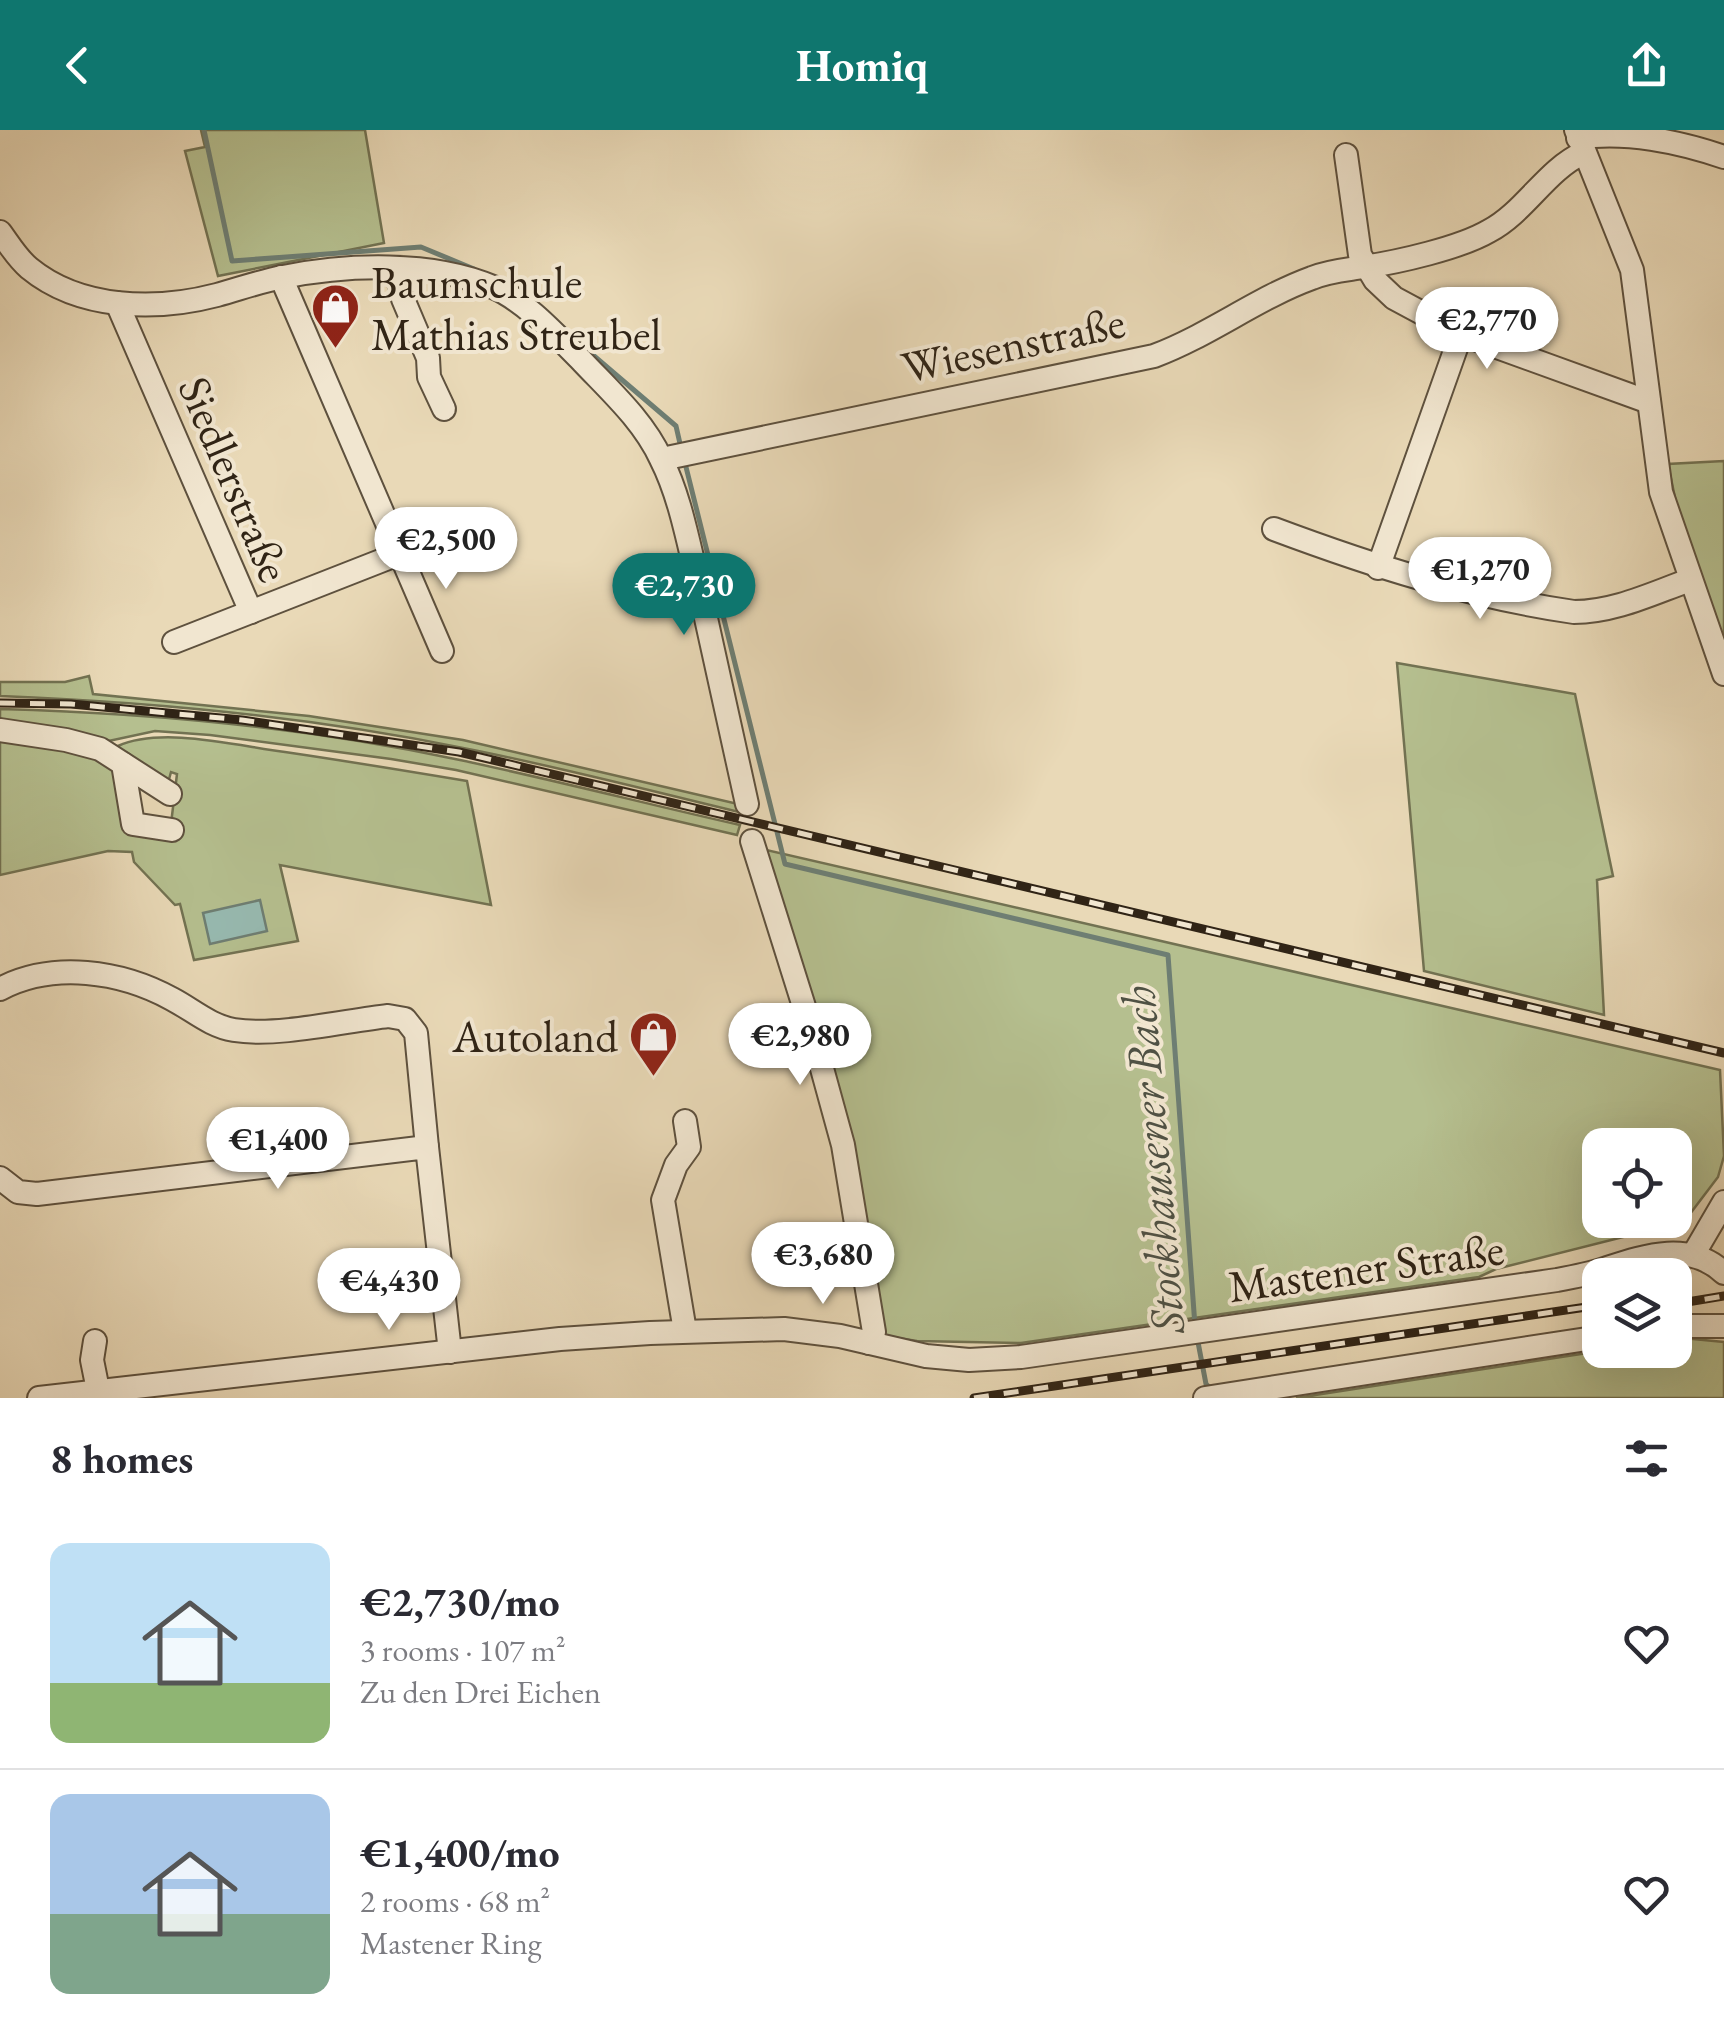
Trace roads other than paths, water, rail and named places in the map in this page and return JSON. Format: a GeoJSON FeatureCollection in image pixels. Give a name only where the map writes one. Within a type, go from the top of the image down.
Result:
{"type":"FeatureCollection","features":[{"type":"Feature","properties":{"kind":"street"},"geometry":{"type":"LineString","coordinates":[[1724,157],[1659,139],[1591,134],[1579,140],[1632,270],[1659,481],[1724,674]]}},
{"type":"Feature","properties":{"kind":"street","name":"Wiesenstraße"},"geometry":{"type":"LineString","coordinates":[[675,455],[1154,356],[1210,332],[1282,290],[1312,278],[1448,247],[1487,233],[1504,223],[1568,160],[1579,140]]}},
{"type":"Feature","properties":{"kind":"street"},"geometry":{"type":"LineString","coordinates":[[1346,155],[1360,255],[1394,298],[1461,334],[1649,402]]}},
{"type":"Feature","properties":{"kind":"street"},"geometry":{"type":"LineString","coordinates":[[0,232],[28,267],[51,282],[117,303],[190,300],[282,277],[338,270],[396,270],[466,278],[495,288],[518,304],[560,339],[644,430],[675,455],[688,540],[747,804]]}},
{"type":"Feature","properties":{"kind":"street"},"geometry":{"type":"LineString","coordinates":[[396,270],[403,299],[428,358],[429,377],[444,408]]}},
{"type":"Feature","properties":{"kind":"street"},"geometry":{"type":"LineString","coordinates":[[282,277],[442,651]]}},
{"type":"Feature","properties":{"kind":"street","name":"Siedlerstraße"},"geometry":{"type":"LineString","coordinates":[[117,303],[251,612],[174,642]]}},
{"type":"Feature","properties":{"kind":"street"},"geometry":{"type":"LineString","coordinates":[[1378,568],[1461,334]]}},
{"type":"Feature","properties":{"kind":"street"},"geometry":{"type":"LineString","coordinates":[[1274,530],[1378,568],[1508,601],[1574,612],[1606,609],[1690,580]]}},
{"type":"Feature","properties":{"kind":"street"},"geometry":{"type":"LineString","coordinates":[[251,612],[401,553]]}},
{"type":"Feature","properties":{"kind":"street"},"geometry":{"type":"LineString","coordinates":[[0,730],[100,748],[122,764],[172,786],[168,829],[133,824],[122,764]]}},
{"type":"Feature","properties":{"kind":"street"},"geometry":{"type":"LineString","coordinates":[[752,841],[843,1145],[874,1332],[869,1343]]}},
{"type":"Feature","properties":{"kind":"street"},"geometry":{"type":"LineString","coordinates":[[0,989],[12,982],[53,974],[100,974],[152,989],[228,1029],[252,1032],[388,1016],[405,1020],[416,1033],[450,1352]]}},
{"type":"Feature","properties":{"kind":"street"},"geometry":{"type":"LineString","coordinates":[[685,1121],[689,1147],[676,1165],[663,1200],[685,1331]]}},
{"type":"Feature","properties":{"kind":"street"},"geometry":{"type":"LineString","coordinates":[[0,1178],[18,1192],[37,1194],[427,1147]]}},
{"type":"Feature","properties":{"kind":"street"},"geometry":{"type":"LineString","coordinates":[[1724,1202],[1693,1255],[1724,1273]]}},
{"type":"Feature","properties":{"kind":"street","name":"Mastener Straße"},"geometry":{"type":"LineString","coordinates":[[39,1398],[560,1339],[685,1331],[784,1330],[840,1336],[894,1350],[969,1360],[1021,1358],[1558,1280],[1600,1271],[1639,1256],[1693,1255]]}},
{"type":"Feature","properties":{"kind":"street"},"geometry":{"type":"LineString","coordinates":[[1692,1326],[1724,1326]]}},
{"type":"Feature","properties":{"kind":"street"},"geometry":{"type":"LineString","coordinates":[[1217,1396],[1582,1340]]}},
{"type":"Feature","properties":{"kind":"street"},"geometry":{"type":"LineString","coordinates":[[96,1342],[92,1360],[98,1390]]}},
{"type":"Feature","properties":{"kind":"water"},"geometry":{"type":"Polygon","coordinates":[[[260,900],[267,931],[210,944],[203,913],[260,900]]]}},
{"type":"Feature","properties":{"kind":"waterway","name":"Stockhausener Bach"},"geometry":{"type":"LineString","coordinates":[[204,130],[232,261],[421,247],[474,269]]}},
{"type":"Feature","properties":{"kind":"waterway","name":"Stockhausener Bach"},"geometry":{"type":"LineString","coordinates":[[580,344],[676,426],[681,448]]}},
{"type":"Feature","properties":{"kind":"waterway","name":"Stockhausener Bach"},"geometry":{"type":"LineString","coordinates":[[685,463],[785,864],[1168,955],[1195,1326]]}},
{"type":"Feature","properties":{"kind":"waterway","name":"Stockhausener Bach"},"geometry":{"type":"LineString","coordinates":[[1197,1337],[1210,1388]]}},
{"type":"Feature","properties":{"kind":"railway"},"geometry":{"type":"LineString","coordinates":[[0,703],[71,704],[242,720],[459,752],[1724,1053]]}},
{"type":"Feature","properties":{"kind":"railway"},"geometry":{"type":"LineString","coordinates":[[1692,1301],[1724,1296]]}},
{"type":"Feature","properties":{"kind":"railway"},"geometry":{"type":"LineString","coordinates":[[974,1398],[1582,1308]]}},
{"type":"Feature","properties":{"kind":"place","name":"Baumschule Mathias Streubel"},"geometry":{"type":"Point","coordinates":[336,350]}},
{"type":"Feature","properties":{"kind":"place","name":"Autoland"},"geometry":{"type":"Point","coordinates":[653,1078]}}]}
